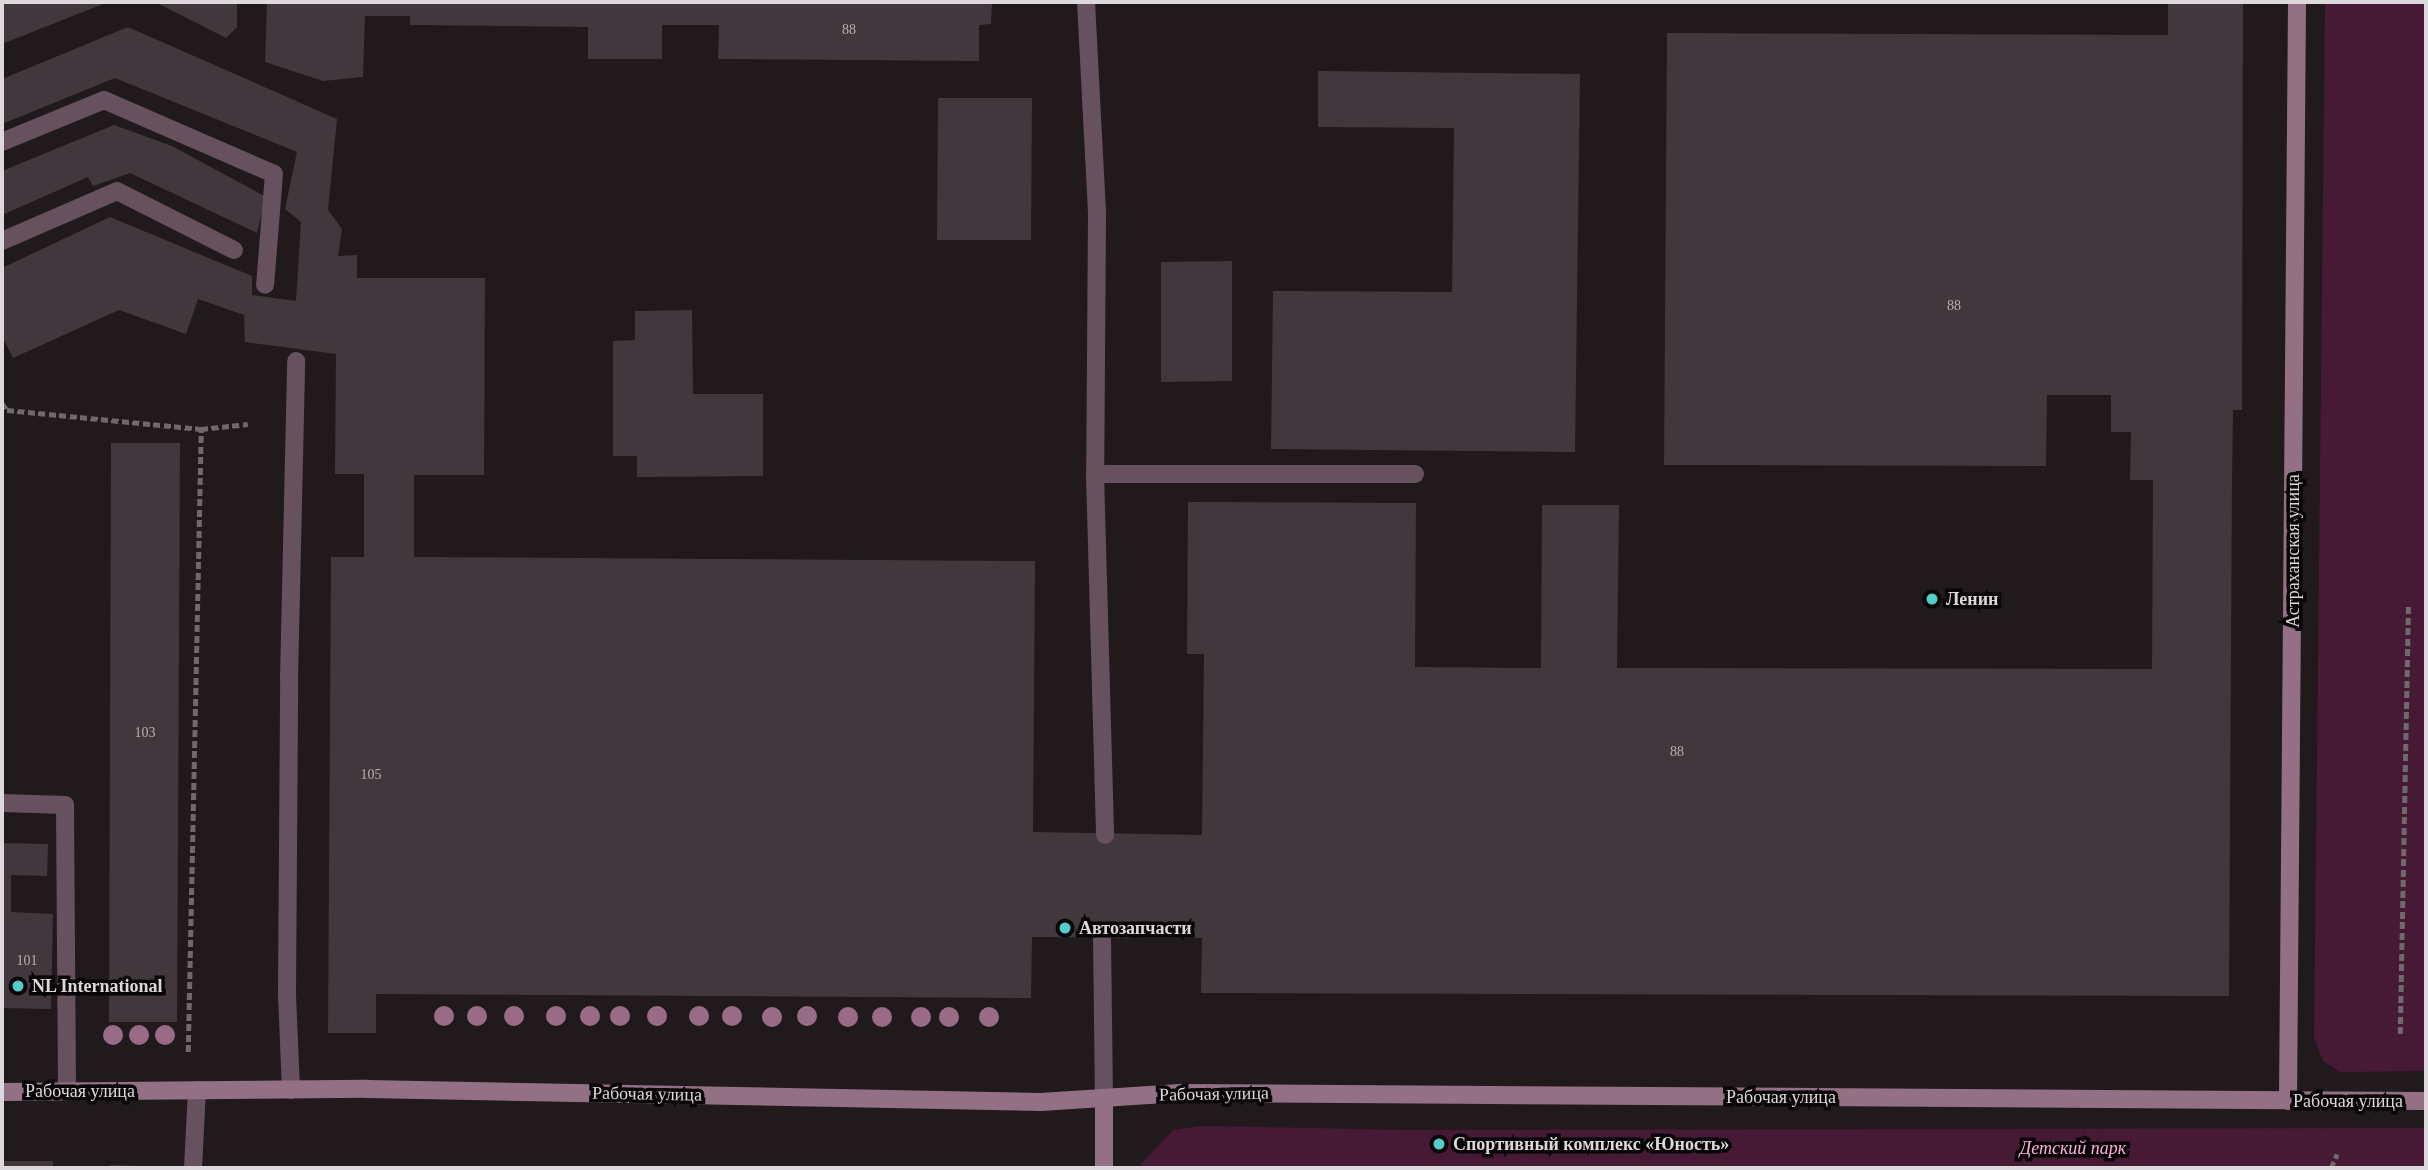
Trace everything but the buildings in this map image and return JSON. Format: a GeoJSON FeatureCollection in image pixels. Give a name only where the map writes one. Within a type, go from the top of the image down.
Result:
{"type":"FeatureCollection","features":[{"type":"Feature","properties":{"kind":"main road","name":"Астраханская улица"},"geometry":{"type":"LineString","coordinates":[[2288,1101],[2297,2]]}},
{"type":"Feature","properties":{"kind":"main road","name":"Рабочая улица"},"geometry":{"type":"LineString","coordinates":[[2,1091],[291,1090],[1041,1101],[1194,1093],[2426,1101]]}},
{"type":"Feature","properties":{"kind":"main road"},"geometry":{"type":"LineString","coordinates":[[1104,1098],[1104,1168]]}},
{"type":"Feature","properties":{"kind":"street"},"geometry":{"type":"LineString","coordinates":[[1086,2],[1097,215],[1095,474],[1105,835]]}},
{"type":"Feature","properties":{"kind":"street"},"geometry":{"type":"LineString","coordinates":[[2,142],[104,100],[274,174],[265,285]]}},
{"type":"Feature","properties":{"kind":"street"},"geometry":{"type":"LineString","coordinates":[[2,241],[117,191],[234,250]]}},
{"type":"Feature","properties":{"kind":"street"},"geometry":{"type":"LineString","coordinates":[[291,1090],[287,993],[289,691],[296,361]]}},
{"type":"Feature","properties":{"kind":"street"},"geometry":{"type":"LineString","coordinates":[[1095,474],[1415,474]]}},
{"type":"Feature","properties":{"kind":"street"},"geometry":{"type":"LineString","coordinates":[[2,803],[65,805],[67,1091]]}},
{"type":"Feature","properties":{"kind":"street"},"geometry":{"type":"LineString","coordinates":[[1102,937],[1104,1098]]}},
{"type":"Feature","properties":{"kind":"street"},"geometry":{"type":"LineString","coordinates":[[193,1168],[197,1090]]}},
{"type":"Feature","properties":{"kind":"path"},"geometry":{"type":"LineString","coordinates":[[2,403],[7,410],[201,429],[248,424]]}},
{"type":"Feature","properties":{"kind":"path"},"geometry":{"type":"LineString","coordinates":[[188,1052],[201,429]]}},
{"type":"Feature","properties":{"kind":"path"},"geometry":{"type":"LineString","coordinates":[[2400,1034],[2408,606]]}},
{"type":"Feature","properties":{"kind":"path"},"geometry":{"type":"LineString","coordinates":[[2331,1168],[2337,1154]]}},
{"type":"Feature","properties":{"kind":"green space"},"geometry":{"type":"Polygon","coordinates":[[[2325,2],[2426,2],[2426,1071],[2340,1072],[2323,1061],[2314,1038],[2325,2]]]}},
{"type":"Feature","properties":{"kind":"green space","name":"Детский парк"},"geometry":{"type":"Polygon","coordinates":[[[1200,1126],[1415,1130],[2426,1128],[2426,1168],[1137,1168],[1173,1130],[1200,1126]]]}},
{"type":"Feature","properties":{"kind":"place","name":"Ленин"},"geometry":{"type":"Point","coordinates":[1932,599]}},
{"type":"Feature","properties":{"kind":"place","name":"Автозапчасти"},"geometry":{"type":"Point","coordinates":[1065,928]}},
{"type":"Feature","properties":{"kind":"place","name":"NL International"},"geometry":{"type":"Point","coordinates":[18,986]}},
{"type":"Feature","properties":{"kind":"place","name":"Спортивный комплекс «Юность»"},"geometry":{"type":"Point","coordinates":[1439,1144]}}]}
